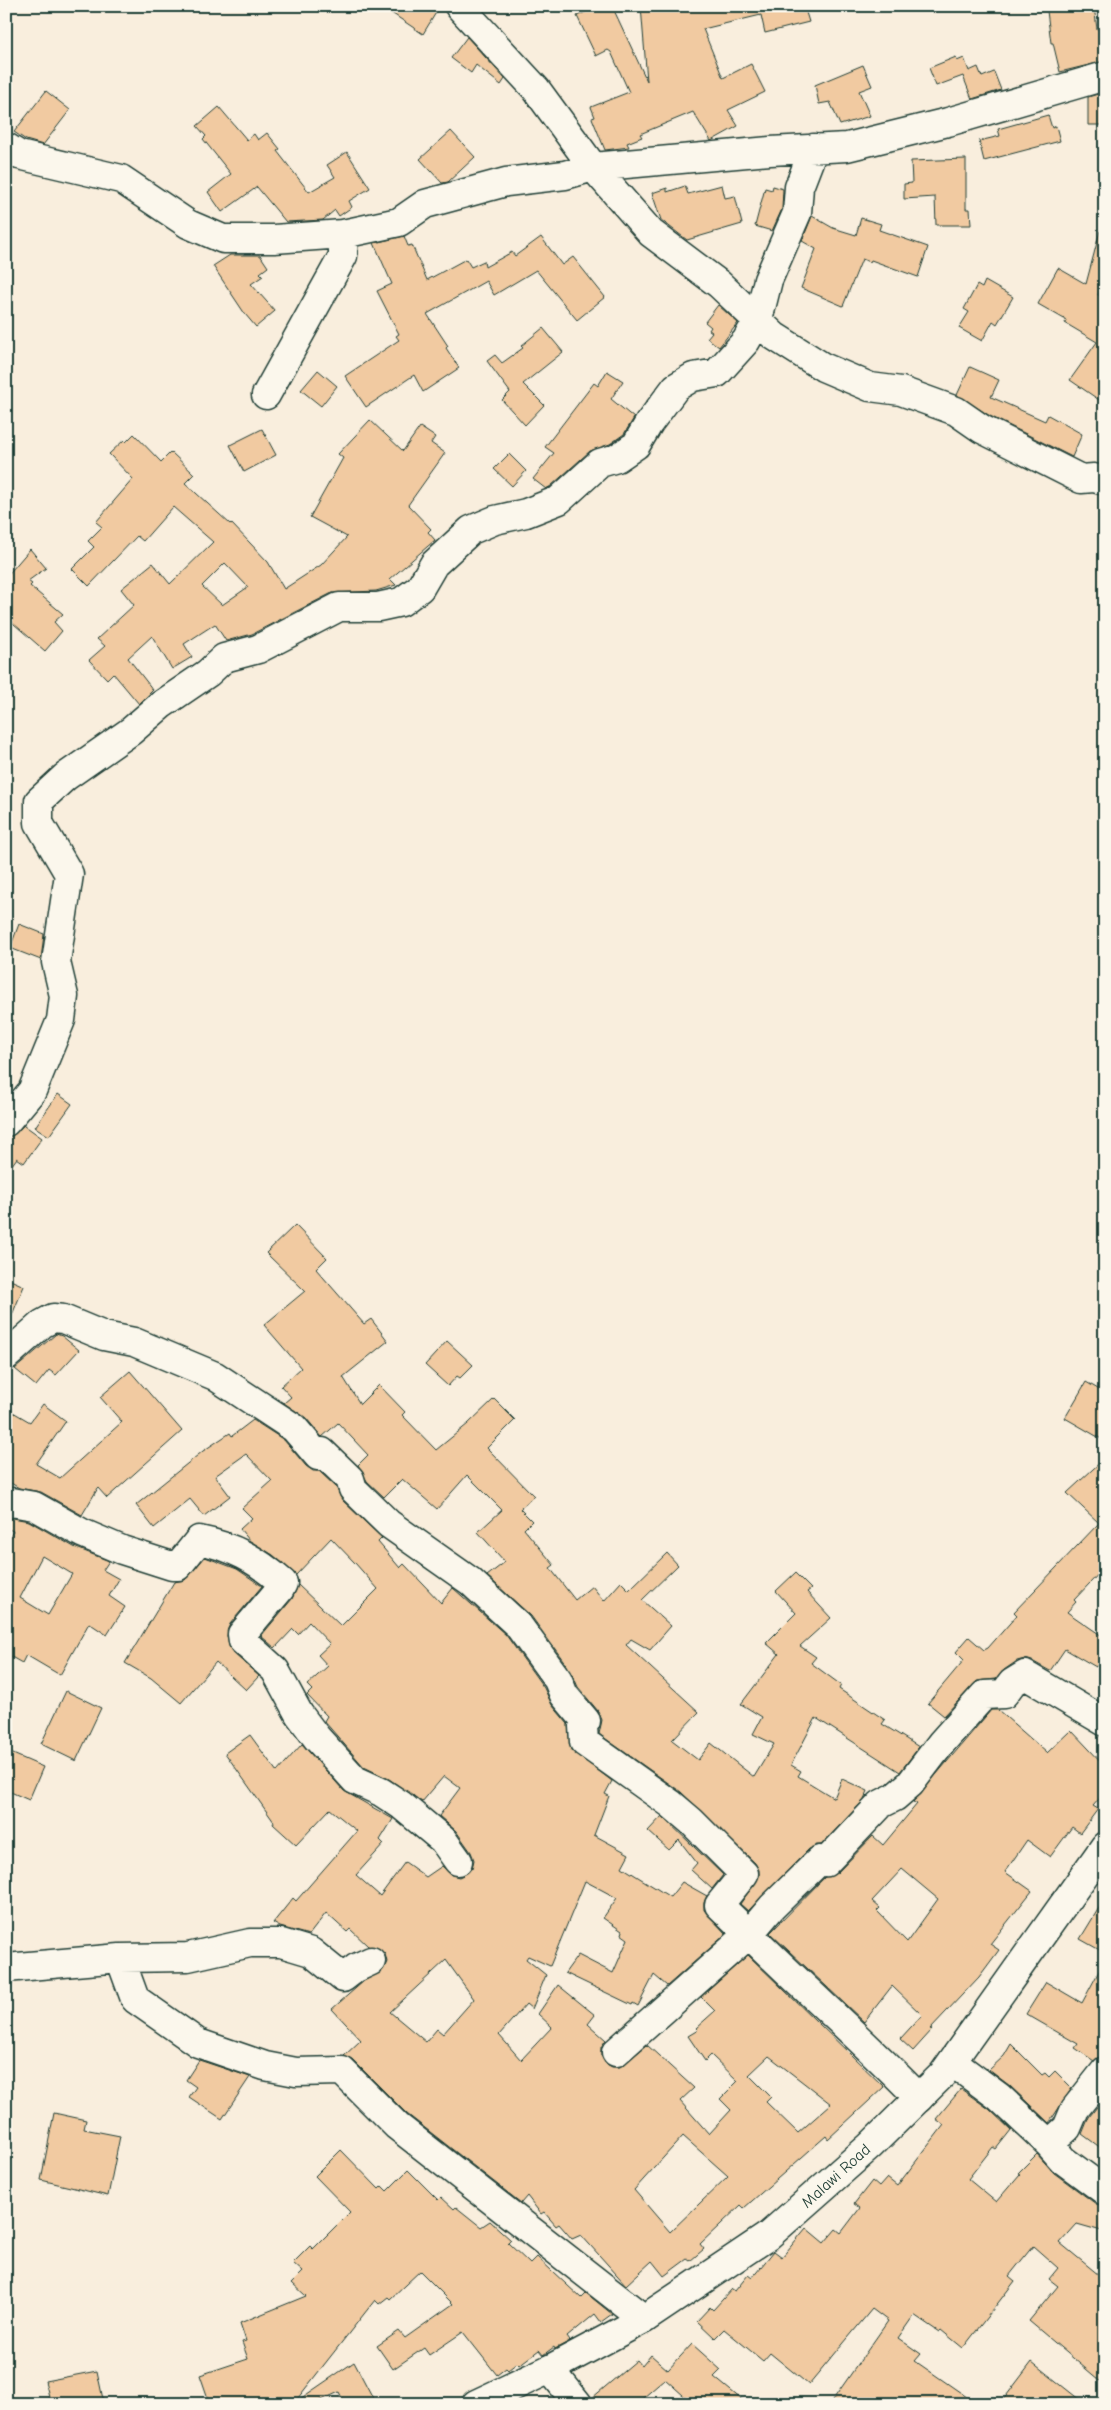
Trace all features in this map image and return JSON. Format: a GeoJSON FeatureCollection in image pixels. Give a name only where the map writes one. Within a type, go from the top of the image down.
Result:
{"type":"FeatureCollection","features":[{"type":"Feature","properties":{"kind":"street"},"geometry":{"type":"LineString","coordinates":[[459,6],[536,89],[593,167],[651,233],[719,284],[774,336],[823,367],[870,387],[901,391],[956,411],[982,429],[1081,480],[1094,478],[1105,481]]}},
{"type":"Feature","properties":{"kind":"street"},"geometry":{"type":"LineString","coordinates":[[6,147],[19,156],[121,178],[188,224],[224,239],[274,239],[343,234],[399,222],[426,204],[506,182],[565,175],[593,167],[814,148],[847,147],[948,122],[1105,76]]}},
{"type":"Feature","properties":{"kind":"street"},"geometry":{"type":"LineString","coordinates":[[6,1122],[32,1091],[61,1020],[64,996],[56,962],[69,874],[39,823],[39,801],[65,777],[131,731],[160,705],[208,673],[224,658],[258,649],[339,607],[378,607],[401,602],[420,588],[434,564],[471,530],[495,520],[526,513],[559,500],[600,463],[617,458],[636,445],[649,423],[676,386],[692,377],[717,372],[746,341],[758,320],[768,280],[797,213],[799,188],[814,148]]}},
{"type":"Feature","properties":{"kind":"street"},"geometry":{"type":"LineString","coordinates":[[266,395],[343,256],[343,234]]}},
{"type":"Feature","properties":{"kind":"street"},"geometry":{"type":"LineString","coordinates":[[6,1356],[42,1324],[53,1318],[64,1319],[104,1336],[134,1342],[215,1376],[294,1428],[318,1456],[322,1452],[328,1460],[350,1479],[353,1489],[389,1524],[470,1581],[518,1626],[558,1680],[564,1694],[586,1721],[583,1726],[584,1742],[691,1820],[744,1874],[718,1905],[800,1986],[871,2048],[920,2098]]}},
{"type":"Feature","properties":{"kind":"street"},"geometry":{"type":"LineString","coordinates":[[6,1504],[11,1502],[34,1506],[82,1534],[153,1561],[178,1566],[199,1540],[222,1545],[251,1557],[283,1583],[242,1634],[243,1640],[275,1670],[313,1733],[355,1780],[381,1792],[401,1805],[443,1840],[458,1861]]}},
{"type":"Feature","properties":{"kind":"street"},"geometry":{"type":"LineString","coordinates":[[616,2052],[749,1934],[772,1907],[820,1860],[826,1862],[881,1804],[895,1797],[910,1784],[942,1742],[984,1695],[1004,1694],[1012,1683],[1025,1675],[1105,1722]]}},
{"type":"Feature","properties":{"kind":"street","name":"Malawi Road"},"geometry":{"type":"LineString","coordinates":[[476,2404],[550,2369],[644,2319],[768,2236],[870,2146],[920,2098],[952,2062],[1105,1846]]}},
{"type":"Feature","properties":{"kind":"street"},"geometry":{"type":"LineString","coordinates":[[6,1968],[120,1958],[188,1956],[250,1942],[281,1943],[310,1952],[342,1978],[356,1968],[371,1961]]}},
{"type":"Feature","properties":{"kind":"street"},"geometry":{"type":"LineString","coordinates":[[120,1958],[135,1999],[198,2043],[265,2066],[296,2072],[342,2072],[397,2126],[644,2319]]}},
{"type":"Feature","properties":{"kind":"street"},"geometry":{"type":"LineString","coordinates":[[952,2062],[999,2097],[1050,2144],[1063,2160],[1105,2191]]}},
{"type":"Feature","properties":{"kind":"street"},"geometry":{"type":"LineString","coordinates":[[1050,2144],[1067,2128],[1075,2109],[1105,2071]]}},
{"type":"Feature","properties":{"kind":"street"},"geometry":{"type":"LineString","coordinates":[[550,2369],[578,2404]]}},
{"type":"Feature","properties":{"kind":"building"},"geometry":{"type":"Polygon","coordinates":[[[381,6],[440,6],[423,34],[381,6]]]}},
{"type":"Feature","properties":{"kind":"building"},"geometry":{"type":"Polygon","coordinates":[[[598,6],[612,6],[647,81],[641,6],[804,6],[809,22],[765,33],[761,15],[703,29],[723,78],[751,64],[765,92],[728,110],[738,126],[711,141],[693,112],[640,134],[642,137],[627,143],[629,147],[605,150],[592,118],[595,117],[591,107],[629,92],[611,52],[608,50],[596,56],[577,16],[598,6]]]}},
{"type":"Feature","properties":{"kind":"building"},"geometry":{"type":"Polygon","coordinates":[[[1094,6],[1097,29],[1099,29],[1101,38],[1105,37],[1105,61],[1060,72],[1053,43],[1051,43],[1047,11],[1094,6]]]}},
{"type":"Feature","properties":{"kind":"building"},"geometry":{"type":"Polygon","coordinates":[[[467,37],[505,79],[501,85],[476,65],[471,73],[451,58],[467,37]]]}},
{"type":"Feature","properties":{"kind":"building"},"geometry":{"type":"Polygon","coordinates":[[[956,57],[957,61],[964,58],[969,71],[978,67],[982,77],[994,72],[1001,90],[972,99],[963,76],[936,86],[929,68],[956,57]]]}},
{"type":"Feature","properties":{"kind":"building"},"geometry":{"type":"Polygon","coordinates":[[[863,65],[872,86],[859,91],[870,116],[840,125],[830,102],[819,104],[815,85],[863,65]]]}},
{"type":"Feature","properties":{"kind":"building"},"geometry":{"type":"Polygon","coordinates":[[[46,91],[70,110],[43,145],[26,140],[14,132],[46,91]]]}},
{"type":"Feature","properties":{"kind":"building"},"geometry":{"type":"Polygon","coordinates":[[[1105,92],[1105,125],[1088,125],[1088,97],[1105,92]]]}},
{"type":"Feature","properties":{"kind":"building"},"geometry":{"type":"Polygon","coordinates":[[[219,107],[247,140],[254,134],[258,140],[267,133],[280,149],[277,151],[309,192],[335,177],[327,165],[347,152],[370,188],[349,201],[352,207],[339,216],[335,210],[323,220],[286,222],[257,187],[222,212],[208,192],[231,174],[203,139],[206,136],[197,126],[219,107]]]}},
{"type":"Feature","properties":{"kind":"building"},"geometry":{"type":"Polygon","coordinates":[[[1048,115],[1052,128],[1056,126],[1060,141],[984,161],[979,141],[1000,136],[998,129],[1048,115]]]}},
{"type":"Feature","properties":{"kind":"building"},"geometry":{"type":"Polygon","coordinates":[[[451,131],[475,157],[448,182],[442,183],[420,159],[451,131]]]}},
{"type":"Feature","properties":{"kind":"building"},"geometry":{"type":"Polygon","coordinates":[[[966,159],[966,209],[970,209],[971,225],[936,225],[935,197],[904,199],[904,184],[912,183],[911,161],[966,159]]]}},
{"type":"Feature","properties":{"kind":"building"},"geometry":{"type":"Polygon","coordinates":[[[722,185],[725,198],[735,196],[742,224],[687,240],[661,220],[652,193],[667,188],[667,192],[685,186],[688,194],[722,185]]]}},
{"type":"Feature","properties":{"kind":"building"},"geometry":{"type":"Polygon","coordinates":[[[773,186],[783,189],[782,209],[772,231],[755,226],[765,188],[772,190],[773,186]]]}},
{"type":"Feature","properties":{"kind":"building"},"geometry":{"type":"Polygon","coordinates":[[[812,216],[833,228],[856,235],[861,218],[881,224],[879,230],[928,247],[918,277],[871,260],[870,262],[862,259],[843,306],[801,288],[816,249],[802,241],[812,216]]]}},
{"type":"Feature","properties":{"kind":"building"},"geometry":{"type":"Polygon","coordinates":[[[1100,231],[1105,232],[1105,271],[1098,295],[1105,298],[1105,404],[1070,380],[1097,342],[1065,323],[1066,320],[1038,304],[1058,268],[1086,284],[1100,231]]]}},
{"type":"Feature","properties":{"kind":"building"},"geometry":{"type":"Polygon","coordinates":[[[404,236],[408,246],[412,245],[427,280],[466,259],[471,267],[484,261],[485,267],[512,252],[515,256],[541,237],[562,265],[573,257],[605,297],[577,320],[536,270],[494,295],[486,281],[427,314],[448,346],[446,348],[459,368],[423,392],[414,375],[366,407],[345,376],[399,340],[396,336],[399,334],[377,291],[392,284],[374,243],[404,236]]]}},
{"type":"Feature","properties":{"kind":"building"},"geometry":{"type":"Polygon","coordinates":[[[230,255],[260,255],[268,267],[260,273],[263,276],[251,284],[275,311],[256,327],[245,314],[213,266],[230,255]]]}},
{"type":"Feature","properties":{"kind":"building"},"geometry":{"type":"Polygon","coordinates":[[[985,281],[1013,297],[997,324],[993,321],[982,341],[959,328],[969,312],[964,309],[977,285],[982,288],[985,281]]]}},
{"type":"Feature","properties":{"kind":"building"},"geometry":{"type":"Polygon","coordinates":[[[718,305],[738,323],[719,347],[707,338],[712,332],[709,330],[711,327],[705,322],[718,305]]]}},
{"type":"Feature","properties":{"kind":"building"},"geometry":{"type":"Polygon","coordinates":[[[543,328],[563,352],[523,384],[544,405],[525,425],[502,400],[510,392],[487,361],[495,355],[502,363],[523,348],[521,346],[543,328]]]}},
{"type":"Feature","properties":{"kind":"building"},"geometry":{"type":"Polygon","coordinates":[[[970,367],[999,380],[991,397],[1045,421],[1048,415],[1082,434],[1072,457],[990,416],[957,395],[970,367]]]}},
{"type":"Feature","properties":{"kind":"building"},"geometry":{"type":"Polygon","coordinates":[[[318,370],[337,386],[321,406],[301,390],[318,370]]]}},
{"type":"Feature","properties":{"kind":"building"},"geometry":{"type":"Polygon","coordinates":[[[607,371],[623,381],[611,399],[634,418],[624,434],[610,444],[590,451],[546,489],[533,479],[554,453],[545,447],[594,383],[598,386],[607,371]]]}},
{"type":"Feature","properties":{"kind":"building"},"geometry":{"type":"Polygon","coordinates":[[[370,420],[403,451],[420,427],[435,437],[431,443],[445,453],[408,505],[431,529],[428,532],[435,540],[390,579],[396,585],[376,591],[332,593],[252,634],[226,641],[215,624],[184,644],[192,657],[172,669],[152,636],[128,658],[153,690],[139,704],[113,673],[107,679],[89,660],[105,646],[97,639],[134,605],[121,589],[153,563],[170,584],[213,542],[173,507],[143,541],[137,536],[89,586],[72,569],[94,547],[88,541],[102,527],[96,522],[133,479],[109,454],[124,440],[126,442],[134,434],[161,462],[171,452],[194,474],[185,483],[231,523],[268,562],[284,589],[321,565],[347,537],[310,517],[343,458],[338,454],[370,420]],[[225,563],[202,586],[222,605],[248,587],[225,563]]]}},
{"type":"Feature","properties":{"kind":"building"},"geometry":{"type":"Polygon","coordinates":[[[262,429],[276,455],[244,472],[230,445],[262,429]]]}},
{"type":"Feature","properties":{"kind":"building"},"geometry":{"type":"Polygon","coordinates":[[[509,454],[526,471],[512,486],[494,469],[509,454]]]}},
{"type":"Feature","properties":{"kind":"building"},"geometry":{"type":"Polygon","coordinates":[[[30,549],[46,568],[28,581],[32,584],[30,586],[63,614],[54,622],[62,631],[45,651],[6,617],[6,577],[30,549]]]}},
{"type":"Feature","properties":{"kind":"building"},"geometry":{"type":"Polygon","coordinates":[[[19,924],[44,934],[41,960],[10,948],[19,924]]]}},
{"type":"Feature","properties":{"kind":"building"},"geometry":{"type":"Polygon","coordinates":[[[58,1094],[72,1104],[49,1136],[35,1127],[58,1094]]]}},
{"type":"Feature","properties":{"kind":"building"},"geometry":{"type":"Polygon","coordinates":[[[24,1125],[42,1138],[24,1163],[17,1158],[6,1173],[6,1137],[12,1136],[24,1125]]]}},
{"type":"Feature","properties":{"kind":"building"},"geometry":{"type":"Polygon","coordinates":[[[295,1225],[327,1258],[316,1269],[364,1324],[371,1319],[388,1341],[343,1377],[360,1404],[379,1385],[405,1412],[402,1415],[436,1450],[468,1424],[494,1399],[515,1420],[487,1448],[534,1496],[520,1509],[532,1521],[524,1529],[554,1565],[550,1568],[575,1600],[592,1586],[604,1601],[621,1582],[629,1590],[667,1553],[678,1565],[642,1600],[671,1626],[650,1650],[631,1639],[626,1645],[699,1712],[672,1740],[698,1760],[711,1743],[754,1777],[774,1744],[753,1734],[762,1717],[741,1704],[779,1654],[766,1643],[796,1613],[776,1591],[795,1573],[811,1589],[807,1592],[831,1618],[800,1646],[816,1657],[811,1663],[841,1685],[839,1689],[885,1720],[882,1724],[919,1747],[900,1772],[816,1718],[791,1765],[801,1771],[798,1776],[834,1798],[842,1779],[868,1791],[864,1800],[821,1845],[809,1849],[748,1911],[740,1904],[759,1877],[759,1870],[755,1863],[681,1792],[599,1734],[602,1720],[598,1711],[578,1687],[571,1671],[531,1616],[487,1576],[505,1562],[478,1532],[502,1510],[467,1475],[437,1509],[402,1479],[384,1497],[367,1481],[358,1465],[368,1455],[338,1423],[322,1437],[306,1418],[284,1403],[291,1397],[281,1386],[301,1368],[264,1325],[305,1291],[266,1253],[295,1225]]]}},
{"type":"Feature","properties":{"kind":"building"},"geometry":{"type":"Polygon","coordinates":[[[6,1278],[24,1286],[7,1327],[13,1329],[6,1335],[6,1278]]]}},
{"type":"Feature","properties":{"kind":"building"},"geometry":{"type":"Polygon","coordinates":[[[56,1334],[62,1336],[79,1350],[56,1375],[49,1370],[36,1386],[15,1369],[56,1334]]]}},
{"type":"Feature","properties":{"kind":"building"},"geometry":{"type":"Polygon","coordinates":[[[447,1341],[473,1365],[460,1378],[457,1376],[448,1386],[425,1365],[447,1341]]]}},
{"type":"Feature","properties":{"kind":"building"},"geometry":{"type":"Polygon","coordinates":[[[130,1371],[182,1431],[107,1498],[98,1488],[82,1515],[41,1492],[19,1488],[6,1480],[6,1408],[30,1422],[43,1404],[66,1421],[36,1464],[60,1478],[122,1422],[100,1397],[130,1371]]]}},
{"type":"Feature","properties":{"kind":"building"},"geometry":{"type":"Polygon","coordinates":[[[1086,1382],[1105,1393],[1105,1441],[1065,1418],[1086,1382]]]}},
{"type":"Feature","properties":{"kind":"building"},"geometry":{"type":"Polygon","coordinates":[[[253,1420],[284,1440],[306,1466],[313,1471],[319,1471],[336,1487],[342,1500],[382,1538],[378,1542],[400,1568],[404,1564],[441,1603],[453,1588],[506,1635],[544,1688],[552,1705],[568,1724],[571,1750],[612,1781],[605,1794],[609,1796],[594,1835],[629,1854],[622,1867],[670,1897],[682,1882],[707,1896],[704,1910],[726,1934],[667,1986],[654,1975],[638,2006],[633,2003],[632,2005],[565,1973],[578,1955],[613,1973],[628,1939],[621,1934],[622,1931],[603,1918],[617,1898],[585,1881],[550,1966],[528,1956],[526,1959],[546,1975],[532,2009],[526,2004],[499,2035],[521,2060],[552,2027],[538,2014],[558,1985],[595,2015],[588,2024],[606,2040],[601,2047],[601,2055],[605,2063],[612,2067],[620,2067],[647,2045],[694,2088],[680,2101],[709,2134],[731,2110],[720,2099],[738,2081],[711,2055],[705,2061],[688,2036],[698,2030],[696,2028],[715,2011],[701,1997],[748,1955],[884,2087],[828,2139],[826,2136],[744,2208],[741,2205],[700,2244],[704,2249],[690,2261],[687,2259],[664,2276],[652,2261],[626,2285],[581,2235],[572,2239],[559,2224],[556,2226],[544,2212],[541,2214],[527,2196],[521,2203],[407,2114],[353,2060],[344,2056],[361,2040],[332,2009],[364,1981],[383,1970],[387,1962],[385,1954],[380,1949],[368,1946],[350,1929],[347,1932],[326,1913],[309,1935],[280,1927],[273,1923],[293,1898],[296,1901],[357,1831],[330,1809],[296,1845],[273,1824],[274,1822],[225,1753],[250,1735],[277,1772],[302,1744],[344,1791],[393,1819],[380,1840],[384,1844],[356,1875],[380,1896],[405,1862],[426,1877],[442,1866],[451,1875],[459,1877],[472,1868],[474,1860],[471,1852],[456,1831],[439,1816],[460,1788],[444,1776],[422,1802],[389,1779],[364,1767],[324,1721],[327,1716],[307,1695],[312,1690],[307,1685],[328,1666],[318,1655],[330,1644],[309,1622],[298,1634],[293,1629],[275,1648],[261,1636],[292,1599],[298,1585],[341,1626],[378,1589],[355,1563],[331,1538],[296,1575],[273,1555],[250,1541],[240,1529],[252,1518],[242,1508],[272,1481],[246,1454],[215,1476],[230,1496],[204,1516],[190,1499],[154,1528],[136,1505],[203,1451],[230,1433],[232,1436],[253,1420]],[[446,1960],[390,2012],[426,2042],[437,2029],[443,2034],[474,1999],[446,1960]],[[769,2056],[749,2075],[771,2097],[766,2102],[798,2133],[831,2104],[769,2056]],[[683,2136],[634,2190],[670,2232],[728,2176],[683,2136]]]}},
{"type":"Feature","properties":{"kind":"building"},"geometry":{"type":"Polygon","coordinates":[[[1105,1458],[1105,1567],[1074,1600],[1076,1602],[1067,1612],[1105,1638],[1105,1654],[1096,1667],[1065,1649],[1050,1671],[1032,1661],[1025,1659],[1017,1661],[1004,1670],[996,1679],[977,1681],[944,1716],[928,1703],[964,1660],[956,1652],[969,1637],[984,1650],[988,1648],[1017,1615],[1014,1612],[1099,1523],[1067,1493],[1105,1458]]]}},
{"type":"Feature","properties":{"kind":"building"},"geometry":{"type":"Polygon","coordinates":[[[13,1518],[29,1521],[74,1547],[109,1561],[103,1570],[119,1579],[109,1596],[125,1607],[107,1635],[89,1623],[60,1675],[26,1655],[22,1663],[6,1654],[6,1543],[13,1531],[6,1528],[6,1521],[13,1518]],[[42,1556],[20,1598],[48,1615],[72,1574],[42,1556]]]}},
{"type":"Feature","properties":{"kind":"building"},"geometry":{"type":"Polygon","coordinates":[[[205,1557],[237,1569],[262,1586],[230,1624],[227,1636],[233,1653],[259,1676],[246,1690],[216,1662],[181,1703],[151,1678],[125,1663],[174,1582],[185,1580],[205,1557]]]}},
{"type":"Feature","properties":{"kind":"building"},"geometry":{"type":"Polygon","coordinates":[[[66,1691],[101,1708],[76,1761],[41,1744],[66,1691]]]}},
{"type":"Feature","properties":{"kind":"building"},"geometry":{"type":"Polygon","coordinates":[[[991,1710],[998,1710],[1047,1753],[1071,1730],[1105,1766],[1105,1792],[1093,1806],[1098,1809],[1080,1833],[1072,1827],[1050,1857],[1027,1840],[1005,1872],[1032,1891],[990,1944],[999,1950],[979,1977],[930,2029],[932,2030],[913,2051],[900,2039],[922,2015],[892,1986],[864,2022],[770,1933],[825,1877],[837,1873],[873,1836],[883,1845],[917,1804],[913,1802],[991,1710]],[[902,1869],[872,1901],[880,1908],[877,1911],[907,1942],[938,1899],[902,1869]]]}},
{"type":"Feature","properties":{"kind":"building"},"geometry":{"type":"Polygon","coordinates":[[[6,1751],[43,1767],[29,1800],[6,1790],[6,1751]]]}},
{"type":"Feature","properties":{"kind":"building"},"geometry":{"type":"Polygon","coordinates":[[[662,1816],[723,1875],[712,1889],[691,1870],[697,1863],[679,1840],[669,1850],[648,1831],[662,1816]]]}},
{"type":"Feature","properties":{"kind":"building"},"geometry":{"type":"Polygon","coordinates":[[[1105,1898],[1105,1953],[1080,1939],[1105,1898]]]}},
{"type":"Feature","properties":{"kind":"building"},"geometry":{"type":"Polygon","coordinates":[[[1105,1960],[1105,2056],[1094,2061],[1075,2048],[1078,2044],[1026,2014],[1046,1982],[1082,2003],[1105,1960]]]}},
{"type":"Feature","properties":{"kind":"building"},"geometry":{"type":"Polygon","coordinates":[[[1011,2044],[1042,2075],[1045,2073],[1049,2077],[1055,2071],[1072,2088],[1049,2123],[1010,2086],[989,2070],[1004,2056],[1011,2044]]]}},
{"type":"Feature","properties":{"kind":"building"},"geometry":{"type":"Polygon","coordinates":[[[199,2060],[250,2077],[222,2119],[189,2097],[196,2087],[186,2080],[199,2060]]]}},
{"type":"Feature","properties":{"kind":"building"},"geometry":{"type":"Polygon","coordinates":[[[961,2089],[989,2109],[1011,2130],[996,2149],[993,2147],[968,2179],[996,2202],[1020,2174],[1018,2173],[1037,2154],[1054,2173],[1096,2204],[1105,2206],[1105,2232],[1077,2224],[1060,2243],[1105,2280],[1105,2385],[1029,2321],[1058,2286],[1049,2279],[1058,2268],[1033,2246],[1009,2276],[1015,2281],[963,2348],[941,2330],[939,2332],[914,2315],[898,2338],[921,2354],[915,2361],[977,2404],[830,2404],[888,2321],[872,2309],[809,2385],[770,2353],[763,2361],[724,2329],[715,2338],[697,2321],[710,2307],[713,2310],[732,2289],[735,2291],[748,2275],[752,2278],[774,2251],[782,2257],[806,2228],[824,2243],[836,2229],[841,2233],[860,2208],[854,2204],[872,2181],[879,2187],[887,2178],[897,2186],[944,2125],[936,2119],[961,2089]]]}},
{"type":"Feature","properties":{"kind":"building"},"geometry":{"type":"Polygon","coordinates":[[[1105,2097],[1105,2151],[1082,2134],[1089,2117],[1105,2097]]]}},
{"type":"Feature","properties":{"kind":"building"},"geometry":{"type":"Polygon","coordinates":[[[54,2113],[86,2120],[84,2129],[120,2136],[108,2196],[41,2180],[54,2113]]]}},
{"type":"Feature","properties":{"kind":"building"},"geometry":{"type":"Polygon","coordinates":[[[341,2150],[379,2189],[382,2186],[387,2191],[408,2170],[438,2200],[441,2197],[454,2209],[456,2207],[481,2227],[490,2221],[511,2240],[508,2243],[530,2264],[537,2257],[581,2298],[586,2293],[612,2314],[601,2322],[595,2314],[567,2337],[570,2341],[555,2349],[554,2347],[543,2355],[539,2350],[519,2365],[517,2363],[508,2370],[506,2368],[497,2375],[463,2332],[429,2355],[424,2348],[393,2369],[377,2346],[399,2331],[405,2338],[453,2304],[420,2271],[390,2299],[388,2297],[379,2304],[375,2300],[294,2403],[354,2362],[373,2398],[363,2404],[345,2404],[339,2392],[313,2404],[210,2404],[200,2375],[248,2359],[242,2342],[246,2341],[240,2323],[306,2296],[292,2283],[303,2272],[293,2263],[310,2246],[313,2249],[350,2212],[315,2176],[341,2150]]]}},
{"type":"Feature","properties":{"kind":"building"},"geometry":{"type":"Polygon","coordinates":[[[692,2344],[721,2370],[714,2377],[747,2404],[693,2404],[665,2379],[636,2404],[593,2404],[592,2398],[637,2360],[642,2366],[651,2355],[668,2370],[692,2344]]]}},
{"type":"Feature","properties":{"kind":"building"},"geometry":{"type":"Polygon","coordinates":[[[1032,2362],[1085,2404],[1000,2404],[1032,2362]]]}},
{"type":"Feature","properties":{"kind":"building"},"geometry":{"type":"Polygon","coordinates":[[[97,2371],[104,2404],[51,2404],[45,2381],[97,2371]]]}}]}
